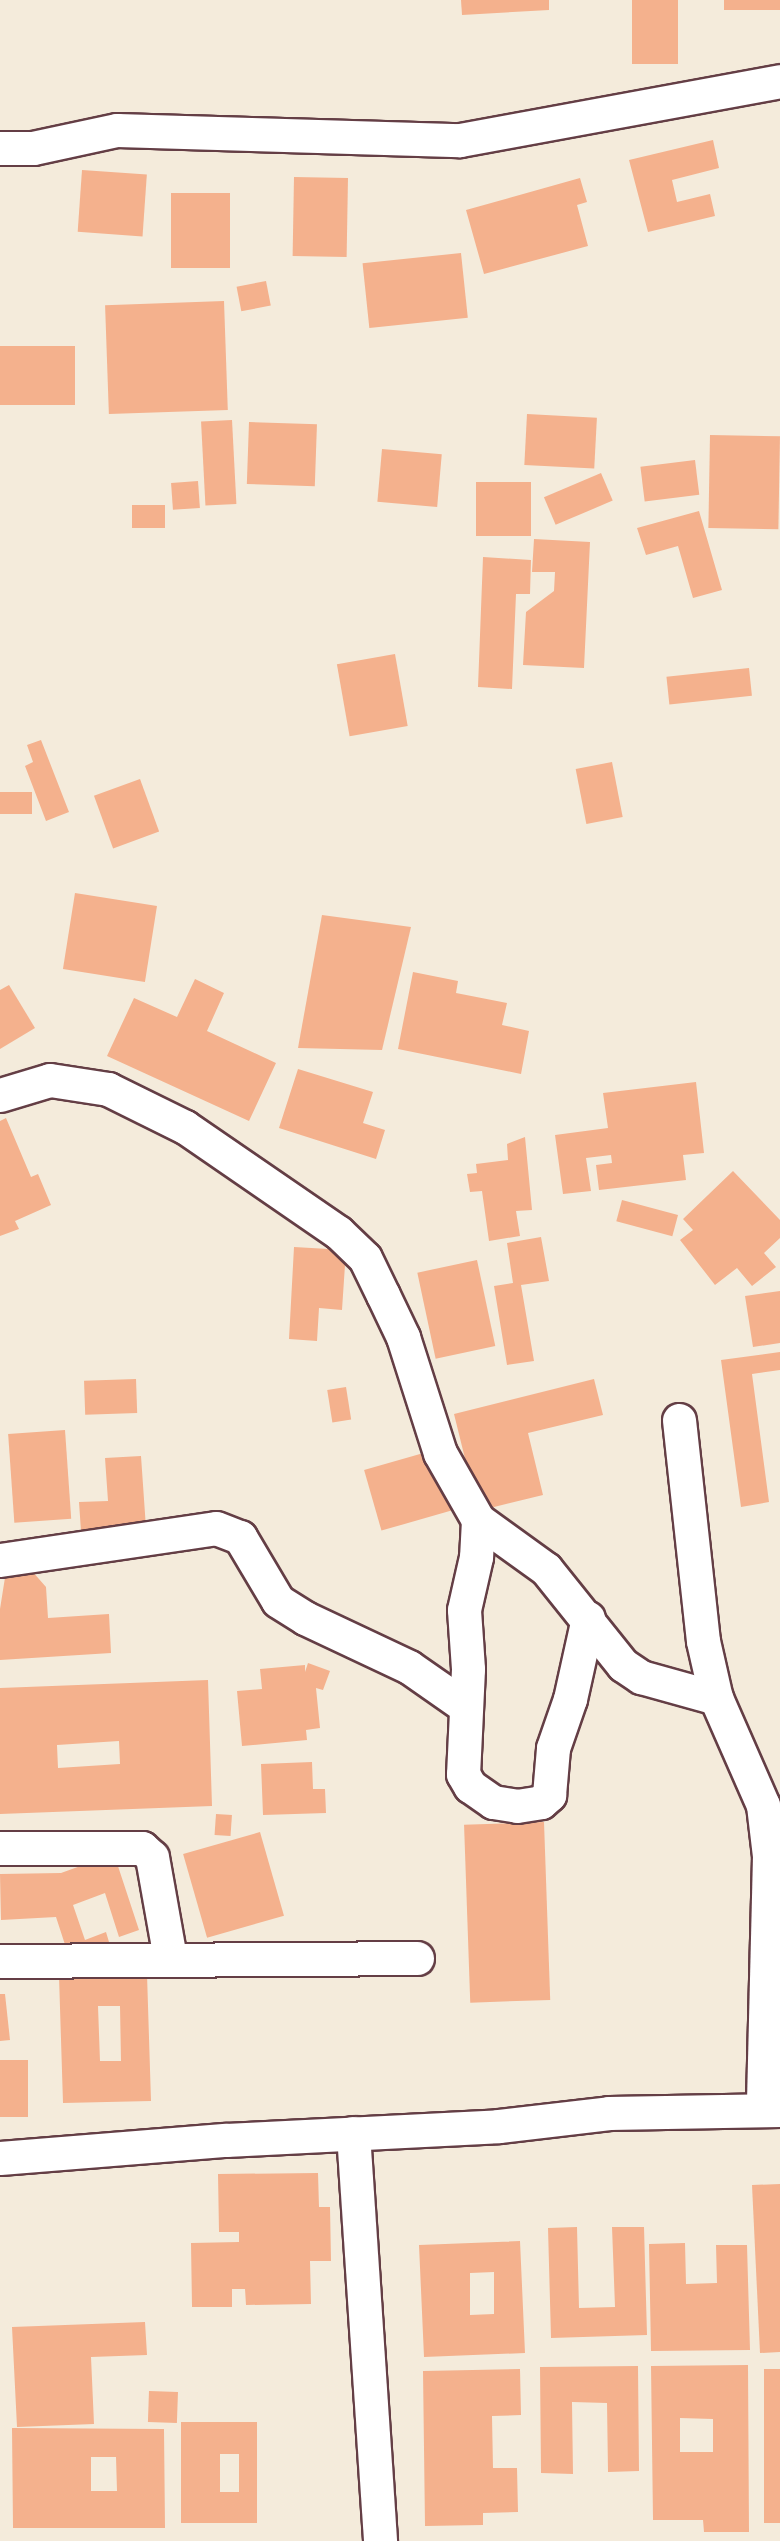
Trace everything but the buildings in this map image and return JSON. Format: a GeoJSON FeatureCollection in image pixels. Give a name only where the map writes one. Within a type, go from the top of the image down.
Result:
{"type":"FeatureCollection","features":[{"type":"Feature","properties":{"kind":"street"},"geometry":{"type":"LineString","coordinates":[[0,148],[33,148],[117,130],[460,140],[780,81]]}},
{"type":"Feature","properties":{"kind":"street"},"geometry":{"type":"LineString","coordinates":[[0,1095],[50,1080],[108,1089],[185,1127],[338,1232],[365,1258],[383,1295],[403,1337],[440,1453],[478,1520],[546,1569],[588,1617],[623,1665],[641,1677],[717,1698]]}},
{"type":"Feature","properties":{"kind":"street"},"geometry":{"type":"LineString","coordinates":[[0,2158],[353,2133],[499,2127],[609,2113],[771,2110],[769,1856],[763,1805],[717,1698],[704,1641],[679,1420]]}},
{"type":"Feature","properties":{"kind":"street"},"geometry":{"type":"LineString","coordinates":[[478,1520],[475,1565],[464,1610],[468,1670],[463,1773],[470,1786],[493,1802],[517,1806],[540,1802],[549,1795],[553,1748],[570,1699],[588,1617]]}},
{"type":"Feature","properties":{"kind":"street"},"geometry":{"type":"LineString","coordinates":[[0,1560],[216,1528],[240,1537],[278,1601],[304,1618],[410,1667],[465,1706]]}},
{"type":"Feature","properties":{"kind":"street"},"geometry":{"type":"LineString","coordinates":[[0,1848],[142,1848],[152,1857],[157,1876],[170,1958]]}},
{"type":"Feature","properties":{"kind":"street"},"geometry":{"type":"LineString","coordinates":[[0,1961],[417,1958]]}},
{"type":"Feature","properties":{"kind":"street"},"geometry":{"type":"LineString","coordinates":[[353,2133],[380,2541]]}}]}
